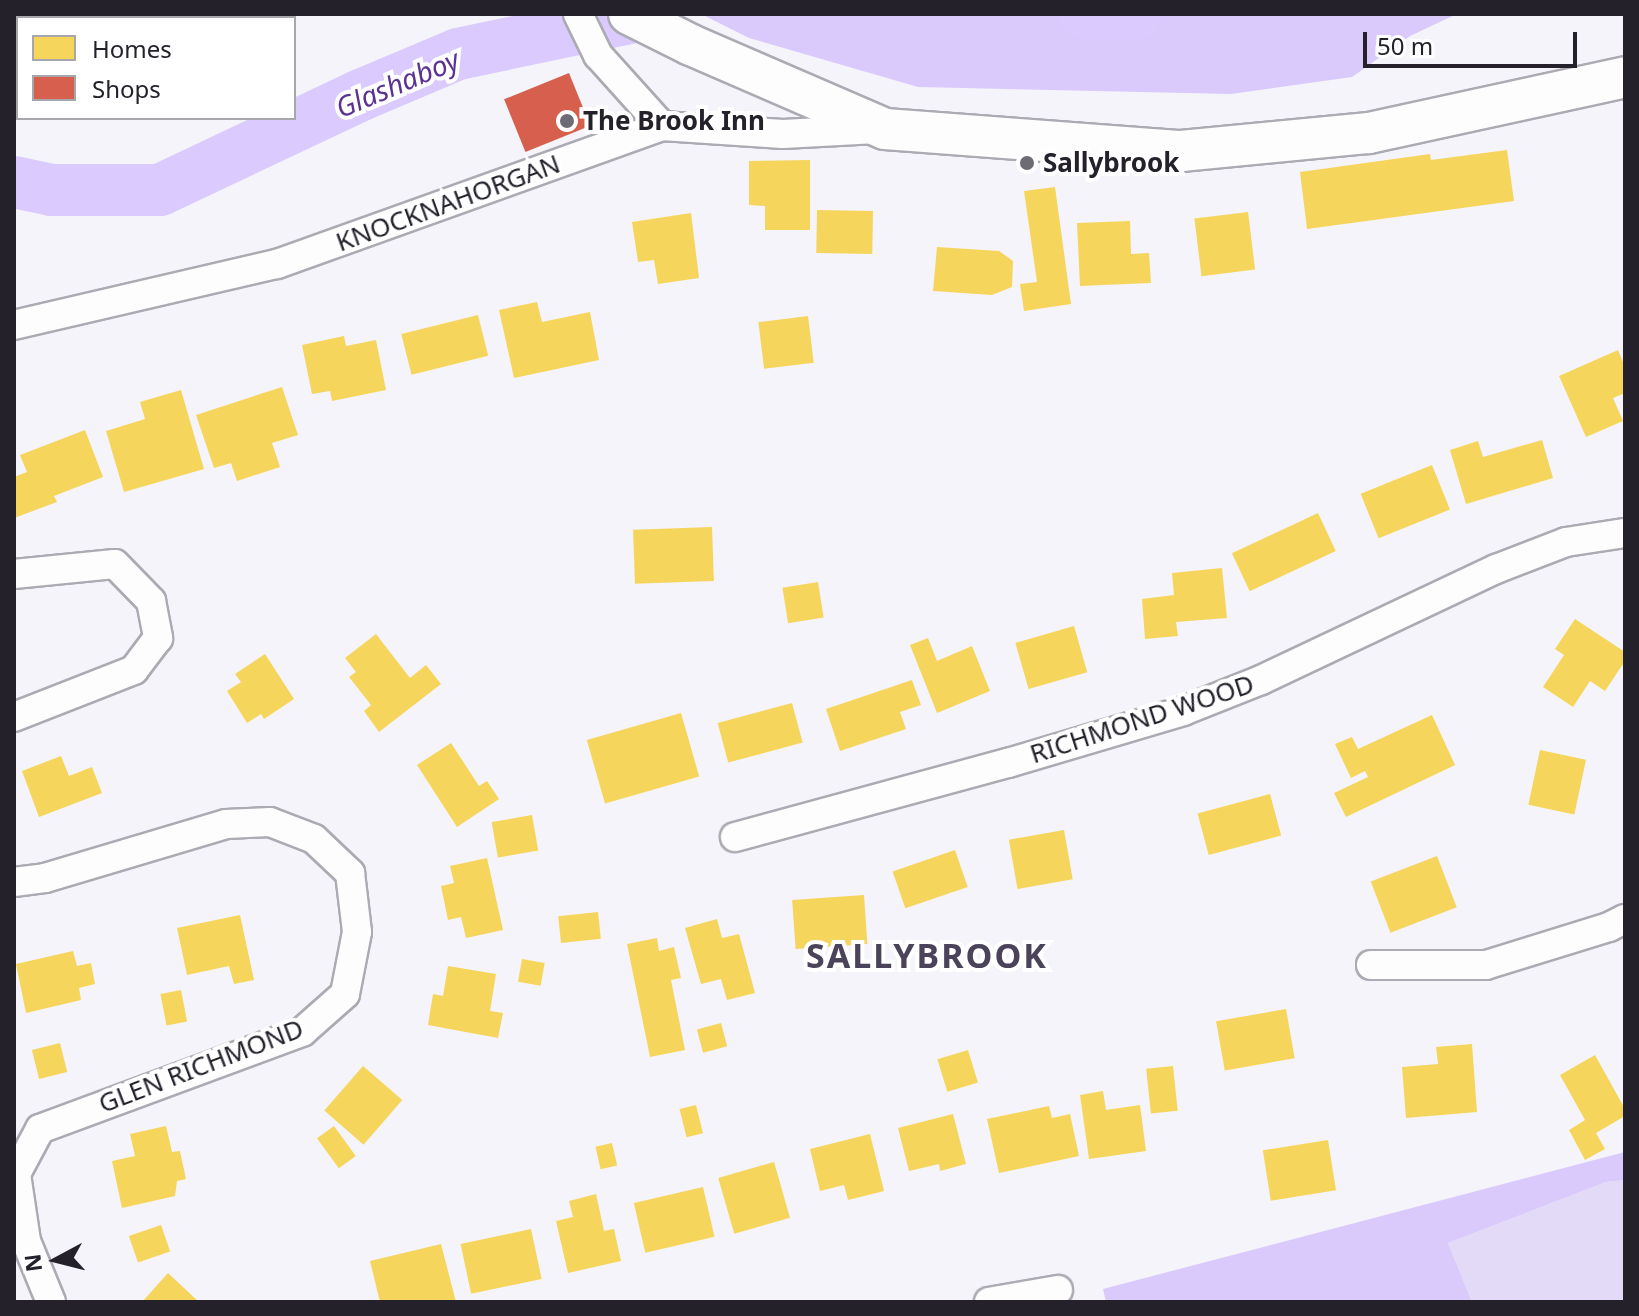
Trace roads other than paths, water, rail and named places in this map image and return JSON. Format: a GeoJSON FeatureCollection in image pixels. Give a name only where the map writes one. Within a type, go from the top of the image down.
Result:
{"type":"FeatureCollection","features":[{"type":"Feature","properties":{"kind":"main road"},"geometry":{"type":"LineString","coordinates":[[629,14],[691,45],[885,129],[1181,151],[1369,133],[1625,77]]}},
{"type":"Feature","properties":{"kind":"street"},"geometry":{"type":"LineString","coordinates":[[578,14],[598,55],[662,126]]}},
{"type":"Feature","properties":{"kind":"street","name":"KNOCKNAHORGAN"},"geometry":{"type":"LineString","coordinates":[[14,325],[277,264],[662,126],[783,134],[885,129]]}},
{"type":"Feature","properties":{"kind":"street","name":"RICHMOND WOOD"},"geometry":{"type":"LineString","coordinates":[[735,837],[1008,763],[1183,711],[1261,680],[1496,569],[1566,542],[1625,533]]}},
{"type":"Feature","properties":{"kind":"street"},"geometry":{"type":"LineString","coordinates":[[14,574],[115,564],[151,601],[158,638],[134,670],[14,717]]}},
{"type":"Feature","properties":{"kind":"street","name":"GLEN RICHMOND"},"geometry":{"type":"LineString","coordinates":[[14,882],[45,878],[226,824],[270,822],[314,839],[350,873],[357,932],[345,994],[302,1032],[40,1129],[16,1174],[26,1241],[51,1302]]}},
{"type":"Feature","properties":{"kind":"street"},"geometry":{"type":"LineString","coordinates":[[1371,965],[1486,965],[1625,919]]}},
{"type":"Feature","properties":{"kind":"street"},"geometry":{"type":"LineString","coordinates":[[989,1302],[1058,1290]]}},
{"type":"Feature","properties":{"kind":"waterway","name":"Glashaboy"},"geometry":{"type":"LineString","coordinates":[[14,182],[51,190],[160,190],[361,95],[458,54],[650,14]]}},
{"type":"Feature","properties":{"kind":"waterway","name":"Glashaboy"},"geometry":{"type":"LineString","coordinates":[[1085,14],[1134,14]]}},
{"type":"Feature","properties":{"kind":"place","name":"The Brook Inn"},"geometry":{"type":"Point","coordinates":[567,121]}},
{"type":"Feature","properties":{"kind":"place","name":"Sallybrook"},"geometry":{"type":"Point","coordinates":[1027,163]}},
{"type":"Feature","properties":{"kind":"district","name":"SALLYBROOK"},"geometry":{"type":"Point","coordinates":[927,956]}}]}
